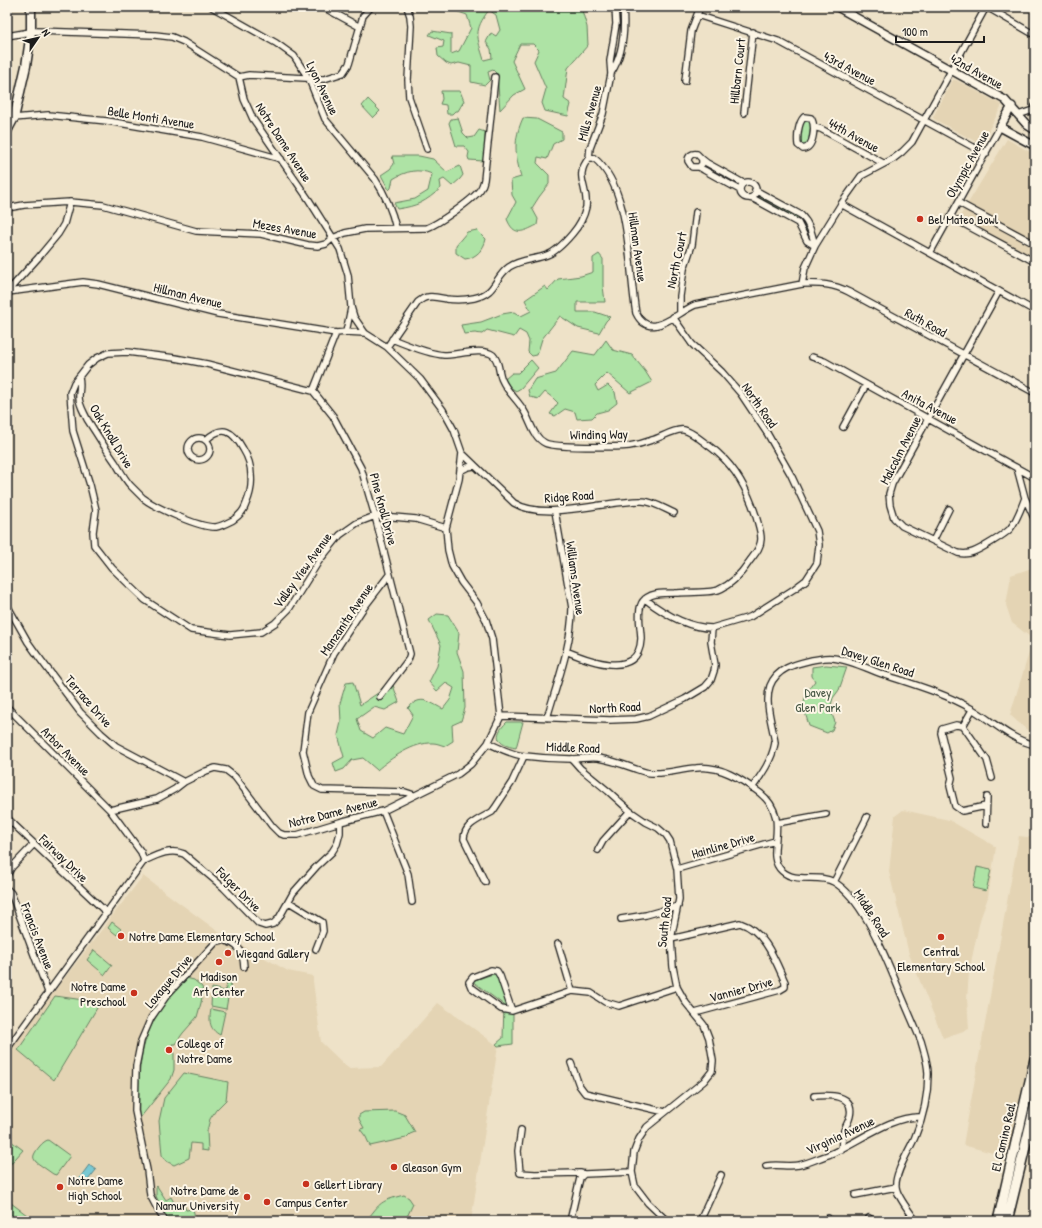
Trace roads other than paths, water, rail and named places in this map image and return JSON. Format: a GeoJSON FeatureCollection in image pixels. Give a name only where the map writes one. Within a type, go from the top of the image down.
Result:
{"type":"FeatureCollection","features":[{"type":"Feature","properties":{"kind":"main road"},"geometry":{"type":"LineString","coordinates":[[7,131],[14,118],[26,66],[31,32],[31,7]]}},
{"type":"Feature","properties":{"kind":"main road","name":"El Camino Real"},"geometry":{"type":"LineString","coordinates":[[998,1221],[1035,1059]]}},
{"type":"Feature","properties":{"kind":"main road","name":"El Camino Real"},"geometry":{"type":"LineString","coordinates":[[1007,1221],[1035,1106]]}},
{"type":"Feature","properties":{"kind":"street","name":"Lyon Avenue"},"geometry":{"type":"LineString","coordinates":[[212,7],[276,43],[294,56],[309,79],[325,119],[382,189],[393,216],[396,228]]}},
{"type":"Feature","properties":{"kind":"street"},"geometry":{"type":"LineString","coordinates":[[323,7],[360,27]]}},
{"type":"Feature","properties":{"kind":"street"},"geometry":{"type":"LineString","coordinates":[[7,36],[31,32],[172,37],[184,42],[239,77],[249,75],[324,79],[340,74],[346,70],[364,16],[371,7]]}},
{"type":"Feature","properties":{"kind":"street"},"geometry":{"type":"LineString","coordinates":[[407,7],[411,26],[408,80],[409,97],[427,149]]}},
{"type":"Feature","properties":{"kind":"street"},"geometry":{"type":"LineString","coordinates":[[611,74],[610,61],[616,24],[615,7]]}},
{"type":"Feature","properties":{"kind":"street"},"geometry":{"type":"LineString","coordinates":[[611,74],[617,64],[622,43],[624,22],[623,7]]}},
{"type":"Feature","properties":{"kind":"street"},"geometry":{"type":"LineString","coordinates":[[685,81],[691,30],[700,7]]}},
{"type":"Feature","properties":{"kind":"street","name":"42nd Avenue"},"geometry":{"type":"LineString","coordinates":[[837,7],[1005,100],[1012,106],[1027,125],[1035,130]]}},
{"type":"Feature","properties":{"kind":"street"},"geometry":{"type":"LineString","coordinates":[[672,317],[695,305],[802,284],[805,268],[815,246],[841,204],[861,176],[893,159],[912,142],[986,7],[1035,35]]}},
{"type":"Feature","properties":{"kind":"street","name":"43rd Avenue"},"geometry":{"type":"LineString","coordinates":[[697,15],[778,41],[986,154]]}},
{"type":"Feature","properties":{"kind":"street","name":"Hillbarn Court"},"geometry":{"type":"LineString","coordinates":[[744,113],[753,32]]}},
{"type":"Feature","properties":{"kind":"street","name":"Mills Avenue"},"geometry":{"type":"LineString","coordinates":[[589,158],[590,148],[603,114],[611,74]]}},
{"type":"Feature","properties":{"kind":"street","name":"Notre Dame Avenue"},"geometry":{"type":"LineString","coordinates":[[110,810],[157,799],[184,782],[215,768],[226,770],[235,777],[272,826],[284,835],[297,835],[383,811],[458,774],[467,768],[488,743],[501,716],[492,639],[486,620],[477,603],[461,582],[452,566],[448,550],[446,528],[460,471],[462,453],[454,430],[429,389],[407,365],[387,347],[365,333],[354,317],[351,307],[348,275],[344,258],[333,238],[253,119],[244,99],[239,77]]}},
{"type":"Feature","properties":{"kind":"street","name":"Mezes Avenue"},"geometry":{"type":"LineString","coordinates":[[7,208],[24,205],[70,202],[103,205],[196,231],[261,234],[318,246],[326,244],[333,238],[346,233],[365,229],[423,228],[432,226],[475,195],[482,188],[495,77]]}},
{"type":"Feature","properties":{"kind":"street","name":"Olympic Avenue"},"geometry":{"type":"LineString","coordinates":[[930,253],[1012,106]]}},
{"type":"Feature","properties":{"kind":"street"},"geometry":{"type":"LineString","coordinates":[[1018,115],[1033,110],[1035,106]]}},
{"type":"Feature","properties":{"kind":"street","name":"Belle Monti Avenue"},"geometry":{"type":"LineString","coordinates":[[14,118],[48,114],[107,121],[202,137],[281,160]]}},
{"type":"Feature","properties":{"kind":"street","name":"44th Avenue"},"geometry":{"type":"LineString","coordinates":[[807,117],[811,118],[814,127],[810,145],[806,148],[800,148],[798,142],[802,119],[807,117]]}},
{"type":"Feature","properties":{"kind":"street","name":"44th Avenue"},"geometry":{"type":"LineString","coordinates":[[814,127],[821,129],[883,163]]}},
{"type":"Feature","properties":{"kind":"street"},"geometry":{"type":"LineString","coordinates":[[1000,127],[1035,146]]}},
{"type":"Feature","properties":{"kind":"street"},"geometry":{"type":"LineString","coordinates":[[691,155],[699,155],[707,163],[743,183],[751,183],[756,190],[801,215],[806,220],[810,228],[815,246],[806,241],[798,223],[754,199],[742,195],[740,190],[699,167],[692,167],[688,164],[688,159],[691,155]]}},
{"type":"Feature","properties":{"kind":"street"},"geometry":{"type":"LineString","coordinates":[[387,347],[418,302],[423,298],[473,298],[485,294],[492,289],[501,274],[510,267],[519,262],[548,255],[556,250],[572,234],[583,218],[586,206],[581,181],[581,171],[584,163],[589,158]]}},
{"type":"Feature","properties":{"kind":"street","name":"Hillman Avenue"},"geometry":{"type":"LineString","coordinates":[[589,158],[594,158],[605,169],[612,182],[624,213],[635,304],[639,318],[642,322],[650,326],[664,323],[672,317]]}},
{"type":"Feature","properties":{"kind":"street"},"geometry":{"type":"LineString","coordinates":[[699,167],[702,164],[702,158]]}},
{"type":"Feature","properties":{"kind":"street"},"geometry":{"type":"LineString","coordinates":[[740,190],[743,183]]}},
{"type":"Feature","properties":{"kind":"street"},"geometry":{"type":"LineString","coordinates":[[749,198],[756,190]]}},
{"type":"Feature","properties":{"kind":"street"},"geometry":{"type":"LineString","coordinates":[[7,292],[58,234],[64,224],[70,202]]}},
{"type":"Feature","properties":{"kind":"street"},"geometry":{"type":"LineString","coordinates":[[959,203],[1035,244]]}},
{"type":"Feature","properties":{"kind":"street"},"geometry":{"type":"LineString","coordinates":[[841,204],[1035,312]]}},
{"type":"Feature","properties":{"kind":"street","name":"North Court"},"geometry":{"type":"LineString","coordinates":[[680,312],[680,296],[684,270],[692,245],[696,212]]}},
{"type":"Feature","properties":{"kind":"street"},"geometry":{"type":"LineString","coordinates":[[951,217],[1035,262]]}},
{"type":"Feature","properties":{"kind":"street","name":"Hillman Avenue"},"geometry":{"type":"LineString","coordinates":[[7,292],[83,282],[218,314],[336,333],[365,333]]}},
{"type":"Feature","properties":{"kind":"street","name":"Ruth Road"},"geometry":{"type":"LineString","coordinates":[[802,284],[824,283],[836,286],[849,292],[1035,393]]}},
{"type":"Feature","properties":{"kind":"street","name":"Malcolm Avenue"},"geometry":{"type":"LineString","coordinates":[[999,291],[892,484],[890,505],[894,518],[902,526],[958,553],[964,554],[973,552],[1010,528],[1020,512],[1025,498]]}},
{"type":"Feature","properties":{"kind":"street","name":"Notre Dame Avenue"},"geometry":{"type":"LineString","coordinates":[[346,332],[351,307]]}},
{"type":"Feature","properties":{"kind":"street","name":"North Road"},"geometry":{"type":"LineString","coordinates":[[501,716],[610,720],[636,719],[649,716],[686,699],[704,687],[713,676],[715,665],[711,642],[712,628],[750,617],[806,580],[817,563],[819,545],[817,531],[791,475],[767,433],[742,394],[722,372],[692,344],[672,317]]}},
{"type":"Feature","properties":{"kind":"street"},"geometry":{"type":"LineString","coordinates":[[79,377],[88,365],[97,358],[108,353],[127,352],[207,364],[313,391],[336,333]]}},
{"type":"Feature","properties":{"kind":"street","name":"Winding Way"},"geometry":{"type":"LineString","coordinates":[[392,339],[441,355],[484,352],[491,354],[499,365],[501,378],[505,387],[525,413],[534,432],[545,443],[553,445],[576,446],[630,446],[652,440],[678,430],[684,430],[693,434],[719,454],[732,469],[745,488],[753,506],[761,532],[761,541],[756,553],[744,570],[733,581],[716,590],[658,593],[645,599]]}},
{"type":"Feature","properties":{"kind":"street","name":"Anita Avenue"},"geometry":{"type":"LineString","coordinates":[[812,357],[824,361],[1035,478]]}},
{"type":"Feature","properties":{"kind":"street","name":"Oak Knoll Drive"},"geometry":{"type":"LineString","coordinates":[[79,377],[79,398],[87,419],[129,484],[143,498],[156,506],[188,520],[216,527],[237,518],[243,512],[251,488],[252,474],[246,453],[237,437],[231,432],[219,431],[206,440]]}},
{"type":"Feature","properties":{"kind":"street","name":"Valley View Avenue"},"geometry":{"type":"LineString","coordinates":[[79,377],[74,383],[70,393],[73,431],[90,485],[96,510],[93,532],[94,545],[112,568],[145,600],[191,630],[230,635],[261,632],[275,623],[289,609],[319,561],[340,535],[358,523],[375,516],[402,517],[446,528]]}},
{"type":"Feature","properties":{"kind":"street"},"geometry":{"type":"LineString","coordinates":[[842,427],[866,384]]}},
{"type":"Feature","properties":{"kind":"street","name":"Pine Knoll Drive"},"geometry":{"type":"LineString","coordinates":[[313,391],[333,416],[361,468],[375,516],[410,654],[408,660],[380,697]]}},
{"type":"Feature","properties":{"kind":"street","name":"Oak Knoll Drive"},"geometry":{"type":"LineString","coordinates":[[202,438],[206,440],[209,444],[210,450],[206,458],[196,460],[191,458],[187,449],[192,440],[202,438]]}},
{"type":"Feature","properties":{"kind":"street","name":"Ridge Road"},"geometry":{"type":"LineString","coordinates":[[462,453],[514,503],[522,508],[555,511],[643,500],[674,513]]}},
{"type":"Feature","properties":{"kind":"street"},"geometry":{"type":"LineString","coordinates":[[460,471],[474,466]]}},
{"type":"Feature","properties":{"kind":"street"},"geometry":{"type":"LineString","coordinates":[[1017,468],[1025,498],[1035,520]]}},
{"type":"Feature","properties":{"kind":"street"},"geometry":{"type":"LineString","coordinates":[[933,541],[949,509]]}},
{"type":"Feature","properties":{"kind":"street","name":"Williams Avenue"},"geometry":{"type":"LineString","coordinates":[[547,718],[566,651],[572,622],[572,608],[555,511]]}},
{"type":"Feature","properties":{"kind":"street","name":"Manzanita Avenue"},"geometry":{"type":"LineString","coordinates":[[389,575],[362,610],[334,653],[308,712],[303,751],[309,776],[314,786],[322,790],[405,792],[414,795]]}},
{"type":"Feature","properties":{"kind":"street"},"geometry":{"type":"LineString","coordinates":[[566,651],[600,664],[616,664],[635,657],[640,648],[640,611],[645,599],[660,610],[686,623],[701,628],[712,628]]}},
{"type":"Feature","properties":{"kind":"street","name":"Terrace Drive"},"geometry":{"type":"LineString","coordinates":[[7,605],[28,642],[80,712],[90,722],[116,746],[184,782]]}},
{"type":"Feature","properties":{"kind":"street","name":"Davey Glen Road"},"geometry":{"type":"LineString","coordinates":[[752,788],[767,766],[774,750],[775,743],[768,700],[770,687],[778,675],[789,666],[823,658],[844,660],[928,690],[972,710],[1010,736],[1023,742],[1035,745]]}},
{"type":"Feature","properties":{"kind":"street","name":"Arbor Avenue"},"geometry":{"type":"LineString","coordinates":[[7,707],[110,810]]}},
{"type":"Feature","properties":{"kind":"street"},"geometry":{"type":"LineString","coordinates":[[963,726],[972,710]]}},
{"type":"Feature","properties":{"kind":"street"},"geometry":{"type":"LineString","coordinates":[[963,726],[949,726],[942,729],[941,733],[952,778],[950,786],[955,806],[962,811],[986,806]]}},
{"type":"Feature","properties":{"kind":"street"},"geometry":{"type":"LineString","coordinates":[[963,726],[987,760],[992,778]]}},
{"type":"Feature","properties":{"kind":"street","name":"Middle Road"},"geometry":{"type":"LineString","coordinates":[[488,743],[524,756],[604,759],[648,773],[664,774],[697,768],[709,768],[729,773],[768,800],[776,813],[777,823],[775,858],[781,870],[796,877],[825,879],[834,882],[850,896],[874,933],[921,1041],[928,1073],[927,1087],[921,1117],[915,1136],[904,1158],[896,1187]]}},
{"type":"Feature","properties":{"kind":"street"},"geometry":{"type":"LineString","coordinates":[[485,882],[464,839],[464,832],[469,826],[492,812],[512,782],[524,756]]}},
{"type":"Feature","properties":{"kind":"street","name":"South Road"},"geometry":{"type":"LineString","coordinates":[[572,759],[580,768],[630,811],[658,828],[666,835],[670,841],[677,869],[679,899],[671,939],[673,967],[677,987],[686,1003],[704,1026],[709,1038],[713,1061],[712,1071],[704,1081],[647,1127],[639,1139],[634,1152],[632,1172],[635,1186],[641,1195],[667,1221]]}},
{"type":"Feature","properties":{"kind":"street"},"geometry":{"type":"LineString","coordinates":[[986,824],[987,797]]}},
{"type":"Feature","properties":{"kind":"street"},"geometry":{"type":"LineString","coordinates":[[7,1049],[144,862],[141,852],[110,810]]}},
{"type":"Feature","properties":{"kind":"street"},"geometry":{"type":"LineString","coordinates":[[383,811],[408,874],[412,902]]}},
{"type":"Feature","properties":{"kind":"street"},"geometry":{"type":"LineString","coordinates":[[598,850],[603,841],[630,811]]}},
{"type":"Feature","properties":{"kind":"street"},"geometry":{"type":"LineString","coordinates":[[777,823],[826,814]]}},
{"type":"Feature","properties":{"kind":"street"},"geometry":{"type":"LineString","coordinates":[[834,882],[867,817]]}},
{"type":"Feature","properties":{"kind":"street","name":"Fairway Drive"},"geometry":{"type":"LineString","coordinates":[[7,818],[107,913]]}},
{"type":"Feature","properties":{"kind":"street","name":"Folger Drive"},"geometry":{"type":"LineString","coordinates":[[144,862],[170,851],[177,851],[184,854],[224,888],[259,924],[265,926],[273,924],[279,918],[293,893],[332,852],[337,844],[340,833],[340,822]]}},
{"type":"Feature","properties":{"kind":"street","name":"Hainline Drive"},"geometry":{"type":"LineString","coordinates":[[677,869],[775,841]]}},
{"type":"Feature","properties":{"kind":"street"},"geometry":{"type":"LineString","coordinates":[[7,875],[12,867],[34,844]]}},
{"type":"Feature","properties":{"kind":"street","name":"Francis Avenue"},"geometry":{"type":"LineString","coordinates":[[7,889],[11,893],[48,992]]}},
{"type":"Feature","properties":{"kind":"street"},"geometry":{"type":"LineString","coordinates":[[289,902],[322,922],[323,931],[316,949]]}},
{"type":"Feature","properties":{"kind":"street"},"geometry":{"type":"LineString","coordinates":[[620,919],[646,915],[678,906]]}},
{"type":"Feature","properties":{"kind":"street","name":"Vannier Drive"},"geometry":{"type":"LineString","coordinates":[[671,939],[740,923],[746,925],[754,931],[772,952],[785,982],[785,987],[780,990],[695,1013]]}},
{"type":"Feature","properties":{"kind":"street","name":"Laxague Drive"},"geometry":{"type":"LineString","coordinates":[[165,1221],[150,1195],[147,1170],[135,1111],[136,1066],[141,1041],[150,1019],[167,995],[216,942],[223,940],[240,949],[243,955],[244,967]]}},
{"type":"Feature","properties":{"kind":"street"},"geometry":{"type":"LineString","coordinates":[[558,944],[572,991]]}},
{"type":"Feature","properties":{"kind":"street"},"geometry":{"type":"LineString","coordinates":[[512,1011],[500,976],[496,970],[491,970],[473,977],[469,982],[471,987],[501,1009],[512,1011],[572,991],[591,992],[605,1002],[619,1006],[677,987]]}},
{"type":"Feature","properties":{"kind":"street"},"geometry":{"type":"LineString","coordinates":[[571,1063],[579,1085],[585,1093],[665,1112]]}},
{"type":"Feature","properties":{"kind":"street"},"geometry":{"type":"LineString","coordinates":[[814,1096],[840,1096],[850,1107],[850,1115],[844,1131],[841,1150]]}},
{"type":"Feature","properties":{"kind":"street","name":"Virginia Avenue"},"geometry":{"type":"LineString","coordinates":[[766,1166],[774,1164],[789,1166],[800,1165],[841,1150],[878,1129],[904,1119],[915,1116],[921,1117]]}},
{"type":"Feature","properties":{"kind":"street"},"geometry":{"type":"LineString","coordinates":[[521,1130],[518,1151],[520,1173],[584,1174],[632,1172]]}},
{"type":"Feature","properties":{"kind":"street"},"geometry":{"type":"LineString","coordinates":[[570,1221],[580,1178],[584,1174]]}},
{"type":"Feature","properties":{"kind":"street"},"geometry":{"type":"LineString","coordinates":[[700,1221],[721,1175]]}},
{"type":"Feature","properties":{"kind":"street"},"geometry":{"type":"LineString","coordinates":[[855,1195],[896,1187],[899,1196],[916,1221]]}},
{"type":"Feature","properties":{"kind":"water"},"geometry":{"type":"Polygon","coordinates":[[[89,1165],[96,1170],[84,1185],[78,1180],[89,1165]]]}},
{"type":"Feature","properties":{"kind":"place","name":"Bel Mateo Bowl"},"geometry":{"type":"Point","coordinates":[920,219]}},
{"type":"Feature","properties":{"kind":"place","name":"Notre Dame Elementary School"},"geometry":{"type":"Point","coordinates":[121,936]}},
{"type":"Feature","properties":{"kind":"place","name":"Central Elementary School"},"geometry":{"type":"Point","coordinates":[941,937]}},
{"type":"Feature","properties":{"kind":"place","name":"Wiegand Gallery"},"geometry":{"type":"Point","coordinates":[228,953]}},
{"type":"Feature","properties":{"kind":"place","name":"Madison Art Center"},"geometry":{"type":"Point","coordinates":[219,962]}},
{"type":"Feature","properties":{"kind":"place","name":"Notre Dame Preschool"},"geometry":{"type":"Point","coordinates":[134,993]}},
{"type":"Feature","properties":{"kind":"place","name":"College of Notre Dame"},"geometry":{"type":"Point","coordinates":[169,1050]}},
{"type":"Feature","properties":{"kind":"place","name":"Gleason Gym"},"geometry":{"type":"Point","coordinates":[394,1167]}},
{"type":"Feature","properties":{"kind":"place","name":"Gellert Library"},"geometry":{"type":"Point","coordinates":[306,1184]}},
{"type":"Feature","properties":{"kind":"place","name":"Notre Dame High School"},"geometry":{"type":"Point","coordinates":[60,1187]}},
{"type":"Feature","properties":{"kind":"place","name":"Notre Dame de Namur University"},"geometry":{"type":"Point","coordinates":[247,1197]}},
{"type":"Feature","properties":{"kind":"place","name":"Campus Center"},"geometry":{"type":"Point","coordinates":[267,1202]}},
{"type":"Feature","properties":{"kind":"park label","name":"Davey Glen Park"},"geometry":{"type":"Point","coordinates":[818,700]}}]}
